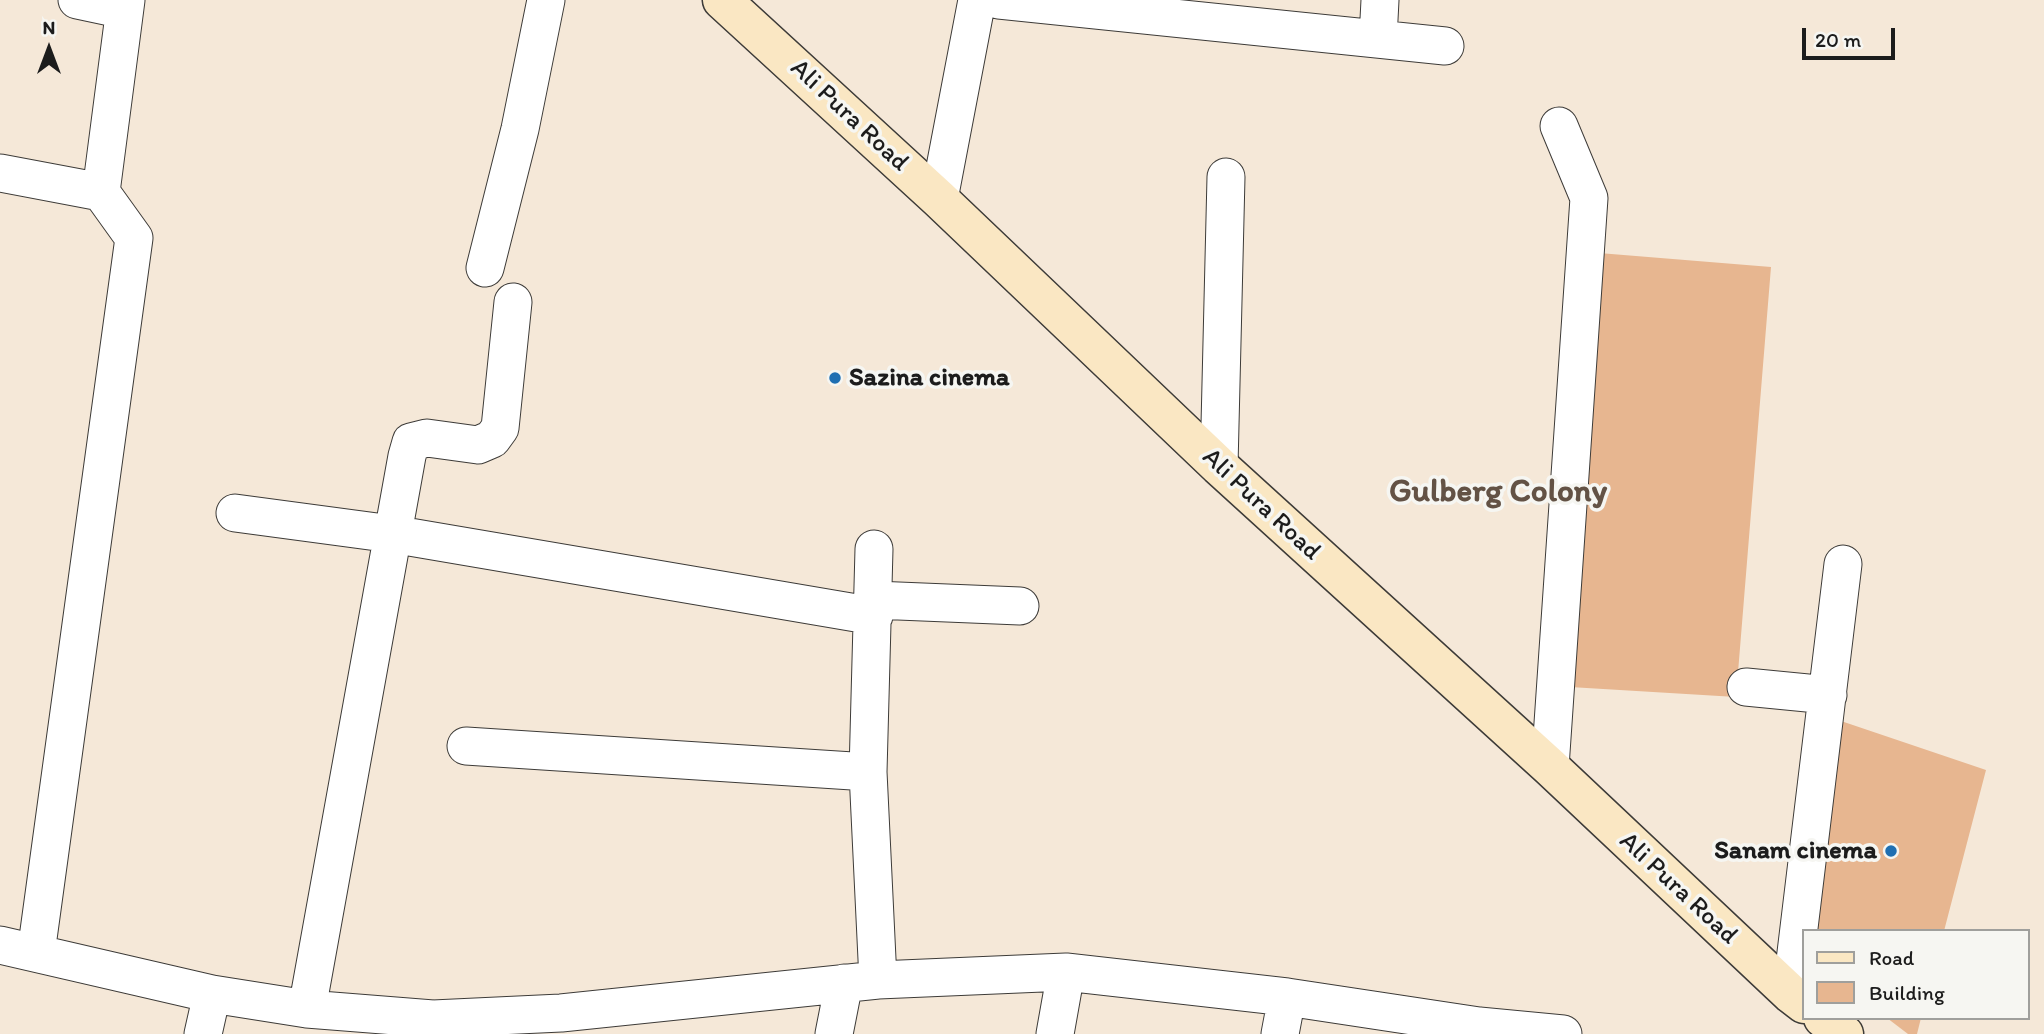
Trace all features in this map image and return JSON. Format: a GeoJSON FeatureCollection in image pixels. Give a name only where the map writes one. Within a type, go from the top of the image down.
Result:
{"type":"FeatureCollection","features":[{"type":"Feature","properties":{"kind":"street"},"geometry":{"type":"LineString","coordinates":[[36,953],[134,238],[101,192],[125,5],[77,0]]}},
{"type":"Feature","properties":{"kind":"street"},"geometry":{"type":"LineString","coordinates":[[485,268],[520,129],[547,0]]}},
{"type":"Feature","properties":{"kind":"street","name":"Ali Pura Road"},"geometry":{"type":"LineString","coordinates":[[722,0],[939,199],[1219,467],[1550,767],[1797,999]]}},
{"type":"Feature","properties":{"kind":"street"},"geometry":{"type":"LineString","coordinates":[[939,199],[977,0]]}},
{"type":"Feature","properties":{"kind":"street"},"geometry":{"type":"LineString","coordinates":[[999,0],[1445,46]]}},
{"type":"Feature","properties":{"kind":"street"},"geometry":{"type":"LineString","coordinates":[[1378,39],[1380,0]]}},
{"type":"Feature","properties":{"kind":"street"},"geometry":{"type":"LineString","coordinates":[[1550,767],[1590,198],[1559,126]]}},
{"type":"Feature","properties":{"kind":"street"},"geometry":{"type":"LineString","coordinates":[[0,173],[101,192]]}},
{"type":"Feature","properties":{"kind":"street"},"geometry":{"type":"LineString","coordinates":[[1219,467],[1226,177]]}},
{"type":"Feature","properties":{"kind":"street"},"geometry":{"type":"LineString","coordinates":[[307,1009],[411,442],[427,439],[478,445],[492,439],[500,428],[513,302]]}},
{"type":"Feature","properties":{"kind":"street"},"geometry":{"type":"LineString","coordinates":[[235,513],[392,534],[874,608],[1020,606]]}},
{"type":"Feature","properties":{"kind":"street"},"geometry":{"type":"LineString","coordinates":[[834,1034],[861,981],[874,549]]}},
{"type":"Feature","properties":{"kind":"street"},"geometry":{"type":"LineString","coordinates":[[1804,929],[1843,564]]}},
{"type":"Feature","properties":{"kind":"street"},"geometry":{"type":"LineString","coordinates":[[1746,687],[1828,695]]}},
{"type":"Feature","properties":{"kind":"street"},"geometry":{"type":"LineString","coordinates":[[466,746],[868,772]]}},
{"type":"Feature","properties":{"kind":"street"},"geometry":{"type":"LineString","coordinates":[[0,945],[212,994],[307,1009],[433,1019],[557,1023],[861,981],[1066,972],[1287,997],[1479,1026],[1563,1034]]}},
{"type":"Feature","properties":{"kind":"street"},"geometry":{"type":"LineString","coordinates":[[1797,999],[1802,950]]}},
{"type":"Feature","properties":{"kind":"street"},"geometry":{"type":"LineString","coordinates":[[1055,1034],[1066,972]]}},
{"type":"Feature","properties":{"kind":"street"},"geometry":{"type":"LineString","coordinates":[[203,1034],[212,994]]}},
{"type":"Feature","properties":{"kind":"street"},"geometry":{"type":"LineString","coordinates":[[1279,1034],[1287,997]]}},
{"type":"Feature","properties":{"kind":"street"},"geometry":{"type":"LineString","coordinates":[[1826,1020],[1844,1034]]}},
{"type":"Feature","properties":{"kind":"building"},"geometry":{"type":"Polygon","coordinates":[[[1599,253],[1771,267],[1736,697],[1570,687],[1599,253]]]}},
{"type":"Feature","properties":{"kind":"building","name":"Sanam cinema"},"geometry":{"type":"Polygon","coordinates":[[[1841,721],[1986,770],[1945,929],[1803,929],[1841,721]]]}},
{"type":"Feature","properties":{"kind":"building"},"geometry":{"type":"Polygon","coordinates":[[[1890,1020],[1920,1020],[1917,1034],[1908,1034],[1890,1020]]]}},
{"type":"Feature","properties":{"kind":"place","name":"Sazina cinema"},"geometry":{"type":"Point","coordinates":[835,378]}},
{"type":"Feature","properties":{"kind":"place","name":"Sanam cinema"},"geometry":{"type":"Point","coordinates":[1891,851]}},
{"type":"Feature","properties":{"kind":"district","name":"Gulberg Colony"},"geometry":{"type":"Point","coordinates":[1498,493]}}]}
